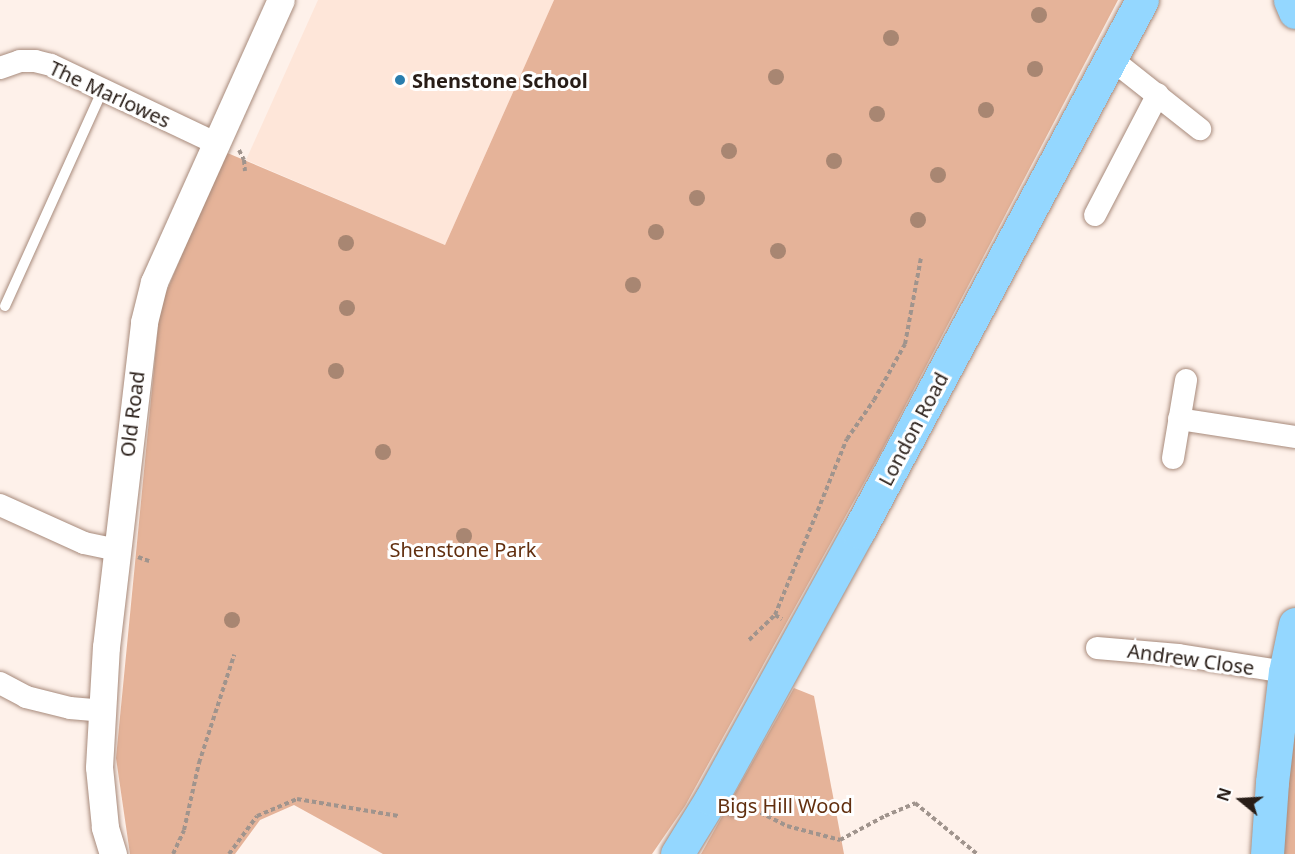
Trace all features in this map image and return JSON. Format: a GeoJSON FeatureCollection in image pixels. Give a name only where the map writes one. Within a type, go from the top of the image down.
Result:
{"type":"FeatureCollection","features":[{"type":"Feature","properties":{"kind":"main road","name":"London Road"},"geometry":{"type":"LineString","coordinates":[[677,854],[720,800],[858,532],[1142,0]]}},
{"type":"Feature","properties":{"kind":"main road"},"geometry":{"type":"LineString","coordinates":[[1290,0],[1295,12]]}},
{"type":"Feature","properties":{"kind":"main road"},"geometry":{"type":"LineString","coordinates":[[1267,854],[1272,782],[1286,672],[1295,624]]}},
{"type":"Feature","properties":{"kind":"street","name":"Old Road"},"geometry":{"type":"LineString","coordinates":[[113,854],[105,826],[99,767],[102,711],[116,550],[144,322],[154,282],[281,0]]}},
{"type":"Feature","properties":{"kind":"street"},"geometry":{"type":"LineString","coordinates":[[1110,58],[1200,129]]}},
{"type":"Feature","properties":{"kind":"street","name":"The Marlowes"},"geometry":{"type":"LineString","coordinates":[[0,68],[20,61],[35,61],[102,89],[217,144]]}},
{"type":"Feature","properties":{"kind":"street"},"geometry":{"type":"LineString","coordinates":[[1095,215],[1158,94]]}},
{"type":"Feature","properties":{"kind":"street"},"geometry":{"type":"LineString","coordinates":[[1173,458],[1186,380]]}},
{"type":"Feature","properties":{"kind":"street"},"geometry":{"type":"LineString","coordinates":[[1179,419],[1295,437]]}},
{"type":"Feature","properties":{"kind":"street"},"geometry":{"type":"LineString","coordinates":[[0,505],[84,543],[116,550]]}},
{"type":"Feature","properties":{"kind":"street","name":"Andrew Close"},"geometry":{"type":"LineString","coordinates":[[1097,648],[1179,655],[1286,672]]}},
{"type":"Feature","properties":{"kind":"street"},"geometry":{"type":"LineString","coordinates":[[0,683],[26,697],[70,708],[102,711]]}},
{"type":"Feature","properties":{"kind":"lane"},"geometry":{"type":"LineString","coordinates":[[5,306],[102,89]]}},
{"type":"Feature","properties":{"kind":"path"},"geometry":{"type":"LineString","coordinates":[[775,615],[847,439],[874,400],[905,344],[921,258]]}},
{"type":"Feature","properties":{"kind":"path"},"geometry":{"type":"LineString","coordinates":[[173,854],[184,830],[199,763],[234,655]]}},
{"type":"Feature","properties":{"kind":"path"},"geometry":{"type":"LineString","coordinates":[[229,854],[257,816],[297,799],[399,816]]}},
{"type":"Feature","properties":{"kind":"path"},"geometry":{"type":"LineString","coordinates":[[720,800],[787,826],[840,840],[915,803],[977,854]]}},
{"type":"Feature","properties":{"kind":"shaded area","name":"Shenstone School"},"geometry":{"type":"Polygon","coordinates":[[[318,0],[554,0],[445,245],[246,160],[318,0]]]}},
{"type":"Feature","properties":{"kind":"green space","name":"Shenstone Park"},"geometry":{"type":"Polygon","coordinates":[[[554,0],[1118,0],[880,454],[685,806],[652,854],[383,854],[294,805],[260,820],[235,854],[130,854],[116,758],[160,307],[225,152],[445,245],[554,0]]]}},
{"type":"Feature","properties":{"kind":"green space","name":"Bigs Hill Wood"},"geometry":{"type":"Polygon","coordinates":[[[794,688],[814,696],[844,854],[701,854],[794,688]]]}},
{"type":"Feature","properties":{"kind":"green space"},"geometry":{"type":"Polygon","coordinates":[[[1295,714],[1295,854],[1282,854],[1295,714]]]}},
{"type":"Feature","properties":{"kind":"place","name":"Shenstone School"},"geometry":{"type":"Point","coordinates":[400,80]}}]}
